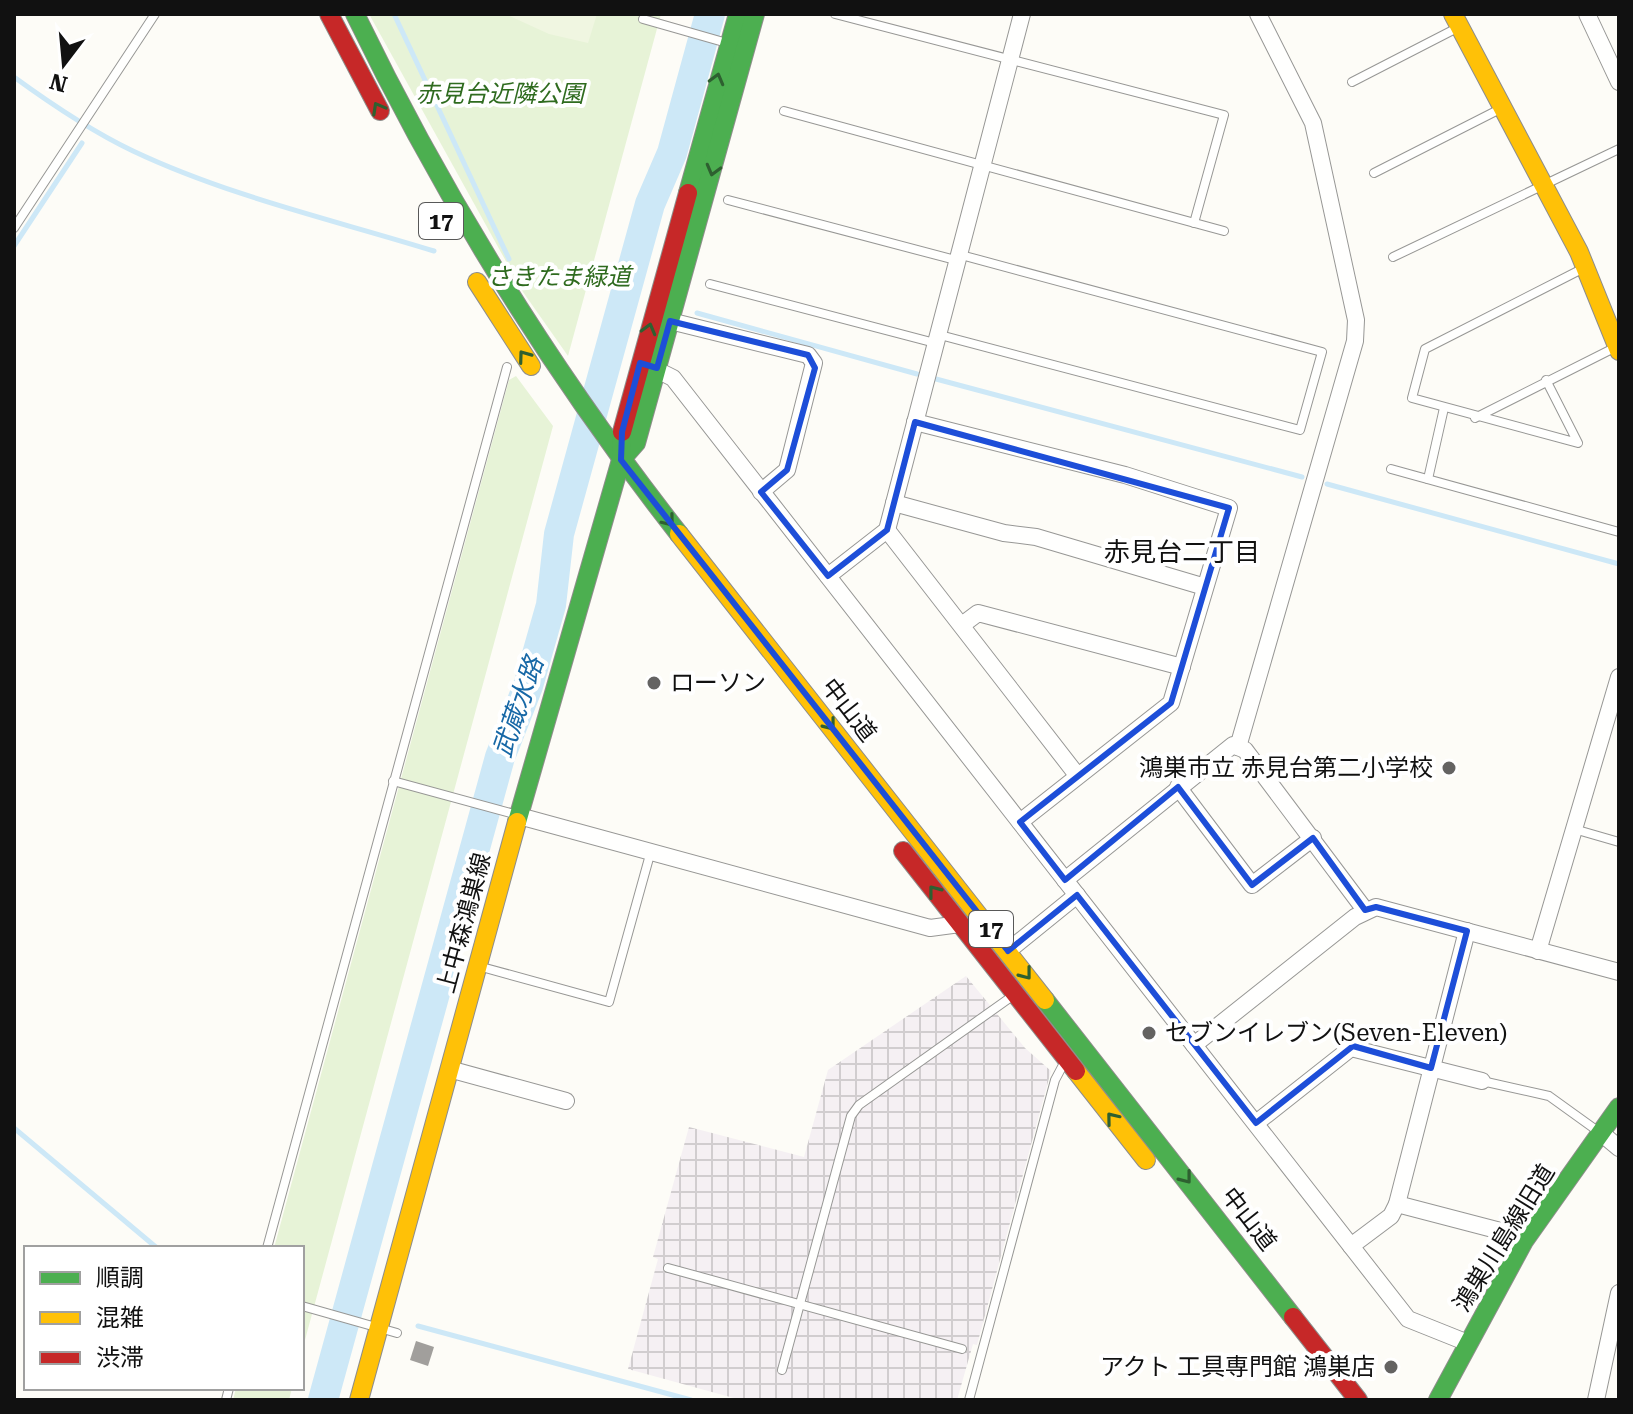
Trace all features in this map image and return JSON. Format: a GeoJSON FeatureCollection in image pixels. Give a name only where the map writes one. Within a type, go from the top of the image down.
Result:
{"type":"FeatureCollection","features":[{"type":"Feature","properties":{"kind":"main road"},"geometry":{"type":"LineString","coordinates":[[329,14],[389,128]]}},
{"type":"Feature","properties":{"kind":"main road","name":"中山道"},"geometry":{"type":"LineString","coordinates":[[355,14],[440,185],[607,442],[1358,1400]]}},
{"type":"Feature","properties":{"kind":"main road"},"geometry":{"type":"LineString","coordinates":[[648,366],[738,14]]}},
{"type":"Feature","properties":{"kind":"main road"},"geometry":{"type":"LineString","coordinates":[[648,366],[670,321],[729,43],[755,14]]}},
{"type":"Feature","properties":{"kind":"main road"},"geometry":{"type":"LineString","coordinates":[[1456,20],[1587,267],[1618,349]]}},
{"type":"Feature","properties":{"kind":"main road","name":"17"},"geometry":{"type":"LineString","coordinates":[[464,260],[501,323],[546,386]]}},
{"type":"Feature","properties":{"kind":"main road","name":"上中森鴻巣線"},"geometry":{"type":"LineString","coordinates":[[359,1400],[372,1325],[449,1069],[477,966],[511,814],[621,460],[622,432],[648,366]]}},
{"type":"Feature","properties":{"kind":"main road","name":"中山道"},"geometry":{"type":"LineString","coordinates":[[601,463],[864,800]]}},
{"type":"Feature","properties":{"kind":"main road","name":"中山道"},"geometry":{"type":"LineString","coordinates":[[892,837],[1297,1353]]}},
{"type":"Feature","properties":{"kind":"main road","name":"鴻巣川島線旧道"},"geometry":{"type":"LineString","coordinates":[[1438,1400],[1524,1241],[1619,1107]]}},
{"type":"Feature","properties":{"kind":"street"},"geometry":{"type":"LineString","coordinates":[[828,576],[887,530],[1022,14]]}},
{"type":"Feature","properties":{"kind":"street"},"geometry":{"type":"LineString","coordinates":[[1238,747],[1314,495],[1355,341],[1356,320],[1313,123],[1258,14]]}},
{"type":"Feature","properties":{"kind":"street"},"geometry":{"type":"LineString","coordinates":[[1587,14],[1619,82]]}},
{"type":"Feature","properties":{"kind":"street"},"geometry":{"type":"LineString","coordinates":[[670,321],[808,355],[814,363],[787,470],[761,492]]}},
{"type":"Feature","properties":{"kind":"street"},"geometry":{"type":"LineString","coordinates":[[648,366],[673,378],[1413,1323],[1468,1343]]}},
{"type":"Feature","properties":{"kind":"street"},"geometry":{"type":"LineString","coordinates":[[915,422],[1125,475],[1229,508],[1171,703],[1020,822]]}},
{"type":"Feature","properties":{"kind":"street"},"geometry":{"type":"LineString","coordinates":[[894,503],[1004,533],[1036,537],[1205,587]]}},
{"type":"Feature","properties":{"kind":"street"},"geometry":{"type":"LineString","coordinates":[[887,530],[1077,775]]}},
{"type":"Feature","properties":{"kind":"street"},"geometry":{"type":"LineString","coordinates":[[962,625],[978,613],[1182,667]]}},
{"type":"Feature","properties":{"kind":"street"},"geometry":{"type":"LineString","coordinates":[[1538,951],[1619,677]]}},
{"type":"Feature","properties":{"kind":"street"},"geometry":{"type":"LineString","coordinates":[[1065,880],[1233,745],[1245,750],[1365,910]]}},
{"type":"Feature","properties":{"kind":"street"},"geometry":{"type":"LineString","coordinates":[[1178,787],[1252,885],[1313,838]]}},
{"type":"Feature","properties":{"kind":"street"},"geometry":{"type":"LineString","coordinates":[[511,814],[930,928],[960,924]]}},
{"type":"Feature","properties":{"kind":"street"},"geometry":{"type":"LineString","coordinates":[[1008,951],[1077,895]]}},
{"type":"Feature","properties":{"kind":"street"},"geometry":{"type":"LineString","coordinates":[[1194,1045],[1365,910],[1376,907],[1619,972]]}},
{"type":"Feature","properties":{"kind":"street"},"geometry":{"type":"LineString","coordinates":[[1351,1246],[1391,1216],[1397,1204],[1467,931]]}},
{"type":"Feature","properties":{"kind":"street"},"geometry":{"type":"LineString","coordinates":[[1256,1123],[1351,1048],[1482,1081]]}},
{"type":"Feature","properties":{"kind":"street"},"geometry":{"type":"LineString","coordinates":[[449,1069],[566,1101]]}},
{"type":"Feature","properties":{"kind":"street"},"geometry":{"type":"LineString","coordinates":[[1601,1133],[1619,1148]]}},
{"type":"Feature","properties":{"kind":"street"},"geometry":{"type":"LineString","coordinates":[[1397,1204],[1512,1234],[1524,1241]]}},
{"type":"Feature","properties":{"kind":"street"},"geometry":{"type":"LineString","coordinates":[[1596,1400],[1614,1340],[1619,1293]]}},
{"type":"Feature","properties":{"kind":"lane"},"geometry":{"type":"LineString","coordinates":[[14,228],[155,14]]}},
{"type":"Feature","properties":{"kind":"lane"},"geometry":{"type":"LineString","coordinates":[[835,14],[1224,115],[1194,223]]}},
{"type":"Feature","properties":{"kind":"lane"},"geometry":{"type":"LineString","coordinates":[[643,19],[729,43]]}},
{"type":"Feature","properties":{"kind":"lane"},"geometry":{"type":"LineString","coordinates":[[1352,82],[1456,20]]}},
{"type":"Feature","properties":{"kind":"lane"},"geometry":{"type":"LineString","coordinates":[[1374,173],[1502,108]]}},
{"type":"Feature","properties":{"kind":"lane"},"geometry":{"type":"LineString","coordinates":[[784,111],[1224,231]]}},
{"type":"Feature","properties":{"kind":"lane"},"geometry":{"type":"LineString","coordinates":[[1393,257],[1619,149]]}},
{"type":"Feature","properties":{"kind":"lane"},"geometry":{"type":"LineString","coordinates":[[710,284],[1300,430],[1322,352],[728,200]]}},
{"type":"Feature","properties":{"kind":"lane"},"geometry":{"type":"LineString","coordinates":[[1546,380],[1578,443],[1474,418],[1412,398],[1425,349],[1587,267]]}},
{"type":"Feature","properties":{"kind":"lane"},"geometry":{"type":"LineString","coordinates":[[1474,418],[1546,380],[1618,349]]}},
{"type":"Feature","properties":{"kind":"lane"},"geometry":{"type":"LineString","coordinates":[[268,1246],[507,367]]}},
{"type":"Feature","properties":{"kind":"lane"},"geometry":{"type":"LineString","coordinates":[[1428,479],[1444,408]]}},
{"type":"Feature","properties":{"kind":"lane"},"geometry":{"type":"LineString","coordinates":[[1391,469],[1619,532]]}},
{"type":"Feature","properties":{"kind":"lane"},"geometry":{"type":"LineString","coordinates":[[393,781],[511,814]]}},
{"type":"Feature","properties":{"kind":"lane"},"geometry":{"type":"LineString","coordinates":[[1573,829],[1619,842]]}},
{"type":"Feature","properties":{"kind":"lane"},"geometry":{"type":"LineString","coordinates":[[477,966],[609,1002],[651,851]]}},
{"type":"Feature","properties":{"kind":"lane"},"geometry":{"type":"LineString","coordinates":[[782,1370],[851,1116],[859,1105],[1015,995]]}},
{"type":"Feature","properties":{"kind":"lane"},"geometry":{"type":"LineString","coordinates":[[969,1400],[1055,1080],[1066,1061]]}},
{"type":"Feature","properties":{"kind":"lane"},"geometry":{"type":"LineString","coordinates":[[1482,1081],[1549,1096],[1601,1133]]}},
{"type":"Feature","properties":{"kind":"lane"},"geometry":{"type":"LineString","coordinates":[[668,1268],[962,1349]]}},
{"type":"Feature","properties":{"kind":"lane"},"geometry":{"type":"LineString","coordinates":[[304,1307],[397,1333]]}},
{"type":"Feature","properties":{"kind":"highlighted area"},"geometry":{"type":"Polygon","coordinates":[[[670,321],[808,355],[815,368],[787,470],[761,492],[828,576],[887,530],[915,422],[1229,508],[1171,703],[1020,822],[1065,880],[1178,787],[1252,885],[1313,838],[1365,910],[1376,907],[1467,931],[1431,1068],[1353,1046],[1256,1123],[1077,895],[1008,951],[621,460],[622,432],[640,363],[657,368],[670,321]]]}},
{"type":"Feature","properties":{"kind":"shaded area"},"geometry":{"type":"Polygon","coordinates":[[[966,976],[1025,1048],[1051,1071],[977,1345],[973,1344],[957,1400],[741,1400],[628,1369],[658,1259],[653,1257],[689,1127],[804,1157],[828,1070],[966,976]]]}},
{"type":"Feature","properties":{"kind":"green space","name":"赤見台近隣公園"},"geometry":{"type":"Polygon","coordinates":[[[369,14],[661,14],[568,356],[523,292],[369,14]]]}},
{"type":"Feature","properties":{"kind":"green space"},"geometry":{"type":"Polygon","coordinates":[[[505,14],[597,14],[588,43],[549,34],[505,14]]]}},
{"type":"Feature","properties":{"kind":"green space"},"geometry":{"type":"Polygon","coordinates":[[[516,376],[553,426],[304,1344],[304,1246],[275,1246],[509,380],[516,376]]]}},
{"type":"Feature","properties":{"kind":"green space"},"geometry":{"type":"Polygon","coordinates":[[[236,1390],[292,1390],[289,1400],[233,1400],[236,1390]]]}},
{"type":"Feature","properties":{"kind":"building"},"geometry":{"type":"Polygon","coordinates":[[[416,1341],[434,1347],[428,1366],[410,1360],[416,1341]]]}},
{"type":"Feature","properties":{"kind":"waterway"},"geometry":{"type":"LineString","coordinates":[[394,14],[509,259]]}},
{"type":"Feature","properties":{"kind":"waterway","name":"武蔵水路"},"geometry":{"type":"LineString","coordinates":[[323,1400],[500,757],[528,686],[551,605],[559,534],[650,204],[672,153],[710,14]]}},
{"type":"Feature","properties":{"kind":"waterway"},"geometry":{"type":"LineString","coordinates":[[14,77],[102,135],[169,167],[244,194],[434,251]]}},
{"type":"Feature","properties":{"kind":"waterway"},"geometry":{"type":"LineString","coordinates":[[14,246],[82,143]]}},
{"type":"Feature","properties":{"kind":"waterway"},"geometry":{"type":"LineString","coordinates":[[697,313],[917,374]]}},
{"type":"Feature","properties":{"kind":"waterway"},"geometry":{"type":"LineString","coordinates":[[936,379],[1302,477]]}},
{"type":"Feature","properties":{"kind":"waterway"},"geometry":{"type":"LineString","coordinates":[[1327,484],[1619,564]]}},
{"type":"Feature","properties":{"kind":"waterway"},"geometry":{"type":"LineString","coordinates":[[14,1128],[155,1246]]}},
{"type":"Feature","properties":{"kind":"waterway"},"geometry":{"type":"LineString","coordinates":[[418,1326],[691,1400]]}},
{"type":"Feature","properties":{"kind":"traffic: fast"},"geometry":{"type":"LineString","coordinates":[[355,14],[426,151],[503,283],[587,411],[679,534]]}},
{"type":"Feature","properties":{"kind":"traffic: fast"},"geometry":{"type":"LineString","coordinates":[[688,193],[738,14]]}},
{"type":"Feature","properties":{"kind":"traffic: fast"},"geometry":{"type":"LineString","coordinates":[[621,460],[636,443],[755,14]]}},
{"type":"Feature","properties":{"kind":"traffic: fast"},"geometry":{"type":"LineString","coordinates":[[517,822],[621,460],[622,432]]}},
{"type":"Feature","properties":{"kind":"traffic: fast"},"geometry":{"type":"LineString","coordinates":[[1045,1000],[1293,1317]]}},
{"type":"Feature","properties":{"kind":"traffic: fast"},"geometry":{"type":"LineString","coordinates":[[1438,1400],[1524,1241],[1619,1107]]}},
{"type":"Feature","properties":{"kind":"traffic: slow"},"geometry":{"type":"LineString","coordinates":[[1453,14],[1579,252],[1619,351]]}},
{"type":"Feature","properties":{"kind":"traffic: slow"},"geometry":{"type":"LineString","coordinates":[[477,282],[531,366]]}},
{"type":"Feature","properties":{"kind":"traffic: slow"},"geometry":{"type":"LineString","coordinates":[[679,534],[1045,1000]]}},
{"type":"Feature","properties":{"kind":"traffic: slow"},"geometry":{"type":"LineString","coordinates":[[359,1400],[517,822]]}},
{"type":"Feature","properties":{"kind":"traffic: slow"},"geometry":{"type":"LineString","coordinates":[[1076,1071],[1146,1160]]}},
{"type":"Feature","properties":{"kind":"traffic: jam"},"geometry":{"type":"LineString","coordinates":[[329,14],[380,111]]}},
{"type":"Feature","properties":{"kind":"traffic: jam"},"geometry":{"type":"LineString","coordinates":[[622,432],[688,193]]}},
{"type":"Feature","properties":{"kind":"traffic: jam"},"geometry":{"type":"LineString","coordinates":[[903,851],[1076,1071]]}},
{"type":"Feature","properties":{"kind":"traffic: jam"},"geometry":{"type":"LineString","coordinates":[[1293,1317],[1358,1400]]}},
{"type":"Feature","properties":{"kind":"place","name":"ローソン"},"geometry":{"type":"Point","coordinates":[654,683]}},
{"type":"Feature","properties":{"kind":"place","name":"鴻巣市立 赤見台第二小学校"},"geometry":{"type":"Point","coordinates":[1449,768]}},
{"type":"Feature","properties":{"kind":"place","name":"セブンイレブン(Seven-Eleven)"},"geometry":{"type":"Point","coordinates":[1149,1033]}},
{"type":"Feature","properties":{"kind":"place","name":"アクト 工具専門館 鴻巣店"},"geometry":{"type":"Point","coordinates":[1391,1367]}},
{"type":"Feature","properties":{"kind":"district","name":"赤見台二丁目"},"geometry":{"type":"Point","coordinates":[1182,552]}},
{"type":"Feature","properties":{"kind":"park label","name":"さきたま緑道"},"geometry":{"type":"Point","coordinates":[559,277]}}]}
